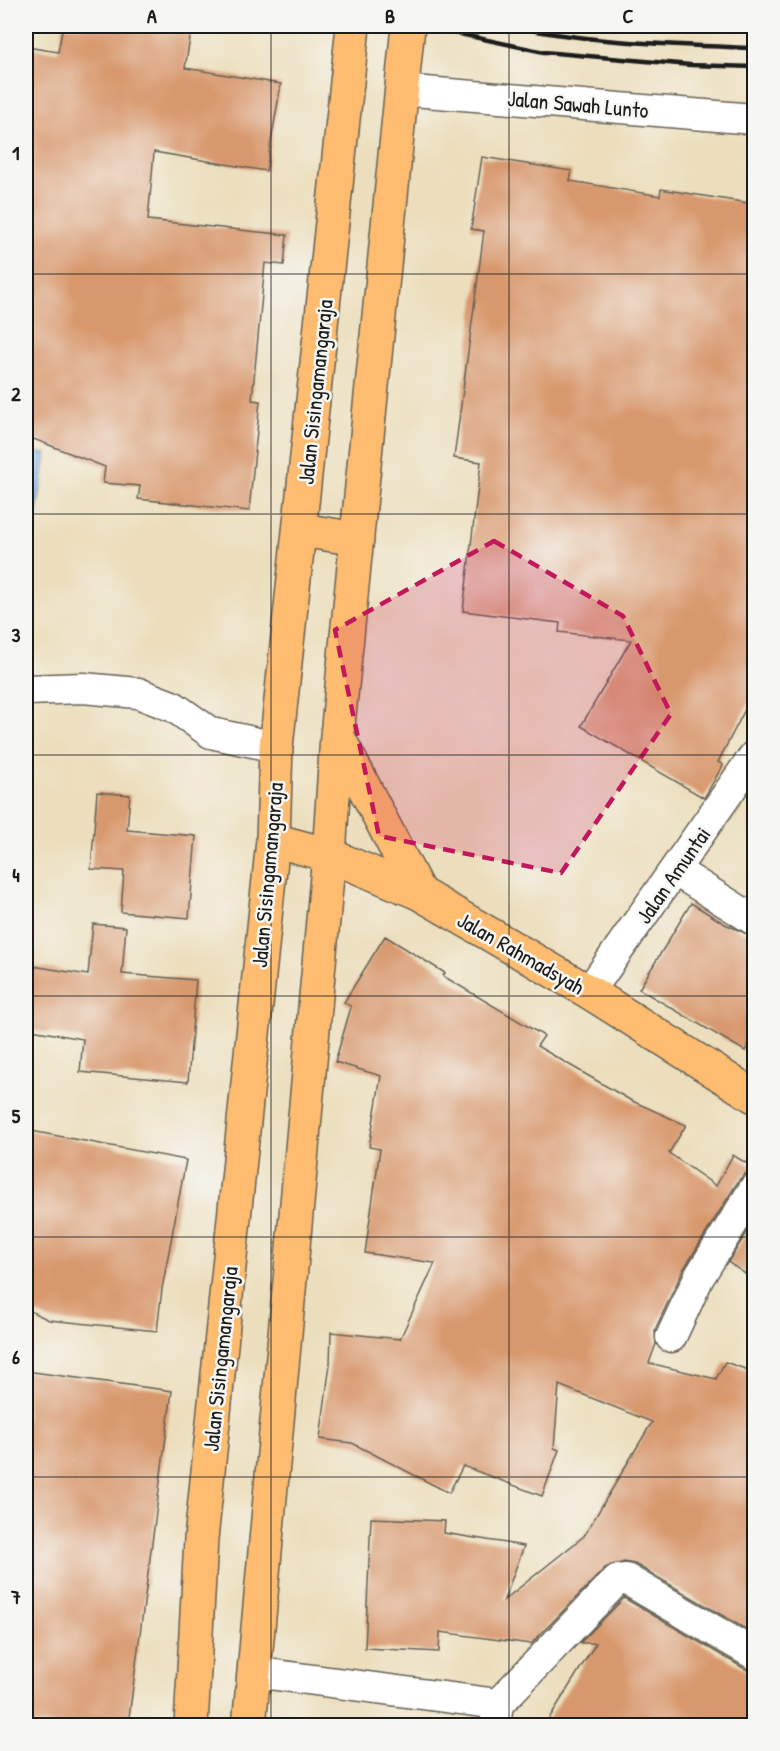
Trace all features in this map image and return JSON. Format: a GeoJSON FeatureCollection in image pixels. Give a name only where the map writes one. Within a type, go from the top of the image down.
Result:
{"type":"FeatureCollection","features":[{"type":"Feature","properties":{"kind":"main road","name":"Jalan Sisingamangaraja"},"geometry":{"type":"LineString","coordinates":[[191,1725],[201,1539],[273,840],[276,747],[301,530],[353,26]]}},
{"type":"Feature","properties":{"kind":"main road"},"geometry":{"type":"LineString","coordinates":[[249,1725],[330,855],[337,736],[368,407],[408,26]]}},
{"type":"Feature","properties":{"kind":"main road"},"geometry":{"type":"LineString","coordinates":[[301,530],[357,539]]}},
{"type":"Feature","properties":{"kind":"main road"},"geometry":{"type":"LineString","coordinates":[[337,736],[419,893]]}},
{"type":"Feature","properties":{"kind":"main road","name":"Jalan Rahmadsyah"},"geometry":{"type":"LineString","coordinates":[[273,840],[330,855],[419,893],[589,992],[754,1096]]}},
{"type":"Feature","properties":{"kind":"street","name":"Jalan Sawah Lunto"},"geometry":{"type":"LineString","coordinates":[[401,90],[754,119]]}},
{"type":"Feature","properties":{"kind":"street"},"geometry":{"type":"LineString","coordinates":[[26,690],[83,688],[138,693],[174,707],[211,733],[276,747]]}},
{"type":"Feature","properties":{"kind":"street","name":"Jalan Amuntai"},"geometry":{"type":"LineString","coordinates":[[589,992],[676,871],[754,756]]}},
{"type":"Feature","properties":{"kind":"street"},"geometry":{"type":"LineString","coordinates":[[676,871],[754,921]]}},
{"type":"Feature","properties":{"kind":"street"},"geometry":{"type":"LineString","coordinates":[[671,1338],[699,1277],[754,1190]]}},
{"type":"Feature","properties":{"kind":"street"},"geometry":{"type":"LineString","coordinates":[[253,1672],[496,1715],[617,1580],[626,1579],[754,1654]]}},
{"type":"Feature","properties":{"kind":"highlighted area"},"geometry":{"type":"Polygon","coordinates":[[[494,541],[623,616],[671,714],[561,873],[379,836],[335,630],[494,541]]]}},
{"type":"Feature","properties":{"kind":"water"},"geometry":{"type":"Polygon","coordinates":[[[26,452],[46,454],[30,557],[26,557],[26,452]]]}},
{"type":"Feature","properties":{"kind":"building"},"geometry":{"type":"Polygon","coordinates":[[[63,26],[192,26],[185,68],[281,84],[266,171],[154,152],[148,220],[287,235],[284,265],[265,263],[252,400],[260,401],[249,511],[138,499],[140,486],[103,483],[105,467],[26,436],[26,47],[58,52],[63,26]]]}},
{"type":"Feature","properties":{"kind":"building"},"geometry":{"type":"Polygon","coordinates":[[[482,157],[572,171],[570,181],[660,196],[661,189],[754,204],[754,692],[718,762],[723,765],[704,798],[581,726],[631,640],[559,632],[560,623],[463,611],[481,462],[454,458],[484,231],[471,229],[482,157]]]}},
{"type":"Feature","properties":{"kind":"building"},"geometry":{"type":"Polygon","coordinates":[[[97,792],[130,795],[127,830],[196,836],[189,918],[121,912],[124,871],[91,869],[97,792]]]}},
{"type":"Feature","properties":{"kind":"building"},"geometry":{"type":"Polygon","coordinates":[[[691,903],[725,924],[754,937],[754,1035],[745,1051],[639,989],[691,903]]]}},
{"type":"Feature","properties":{"kind":"building"},"geometry":{"type":"Polygon","coordinates":[[[93,924],[126,927],[122,974],[196,980],[188,1082],[80,1072],[83,1039],[26,1029],[26,965],[88,975],[93,924]]]}},
{"type":"Feature","properties":{"kind":"building"},"geometry":{"type":"Polygon","coordinates":[[[385,936],[445,973],[443,976],[544,1036],[537,1046],[630,1100],[686,1125],[669,1153],[716,1186],[733,1155],[754,1168],[754,1172],[745,1174],[739,1180],[683,1270],[655,1330],[656,1344],[649,1363],[716,1379],[725,1362],[754,1372],[754,1634],[635,1564],[624,1562],[605,1568],[531,1644],[440,1632],[439,1652],[365,1648],[371,1518],[445,1521],[444,1533],[524,1546],[504,1600],[584,1536],[652,1422],[559,1385],[554,1448],[559,1450],[542,1496],[463,1466],[449,1493],[352,1443],[320,1439],[330,1364],[331,1332],[400,1339],[435,1263],[365,1253],[380,1149],[369,1147],[381,1076],[335,1062],[351,1007],[344,1002],[385,936]]]}},
{"type":"Feature","properties":{"kind":"building"},"geometry":{"type":"Polygon","coordinates":[[[26,1130],[186,1160],[162,1289],[157,1331],[49,1320],[26,1309],[26,1130]]]}},
{"type":"Feature","properties":{"kind":"building"},"geometry":{"type":"Polygon","coordinates":[[[754,1221],[754,1280],[728,1262],[754,1221]]]}},
{"type":"Feature","properties":{"kind":"building"},"geometry":{"type":"Polygon","coordinates":[[[26,1371],[172,1391],[128,1725],[26,1725],[26,1371]]]}},
{"type":"Feature","properties":{"kind":"building"},"geometry":{"type":"Polygon","coordinates":[[[624,1598],[745,1669],[754,1671],[754,1725],[545,1725],[596,1643],[580,1643],[624,1598]]]}},
{"type":"Feature","properties":{"kind":"railway"},"geometry":{"type":"LineString","coordinates":[[422,26],[544,52],[690,65],[754,67]]}},
{"type":"Feature","properties":{"kind":"railway"},"geometry":{"type":"LineString","coordinates":[[511,26],[602,40],[754,48]]}}]}
